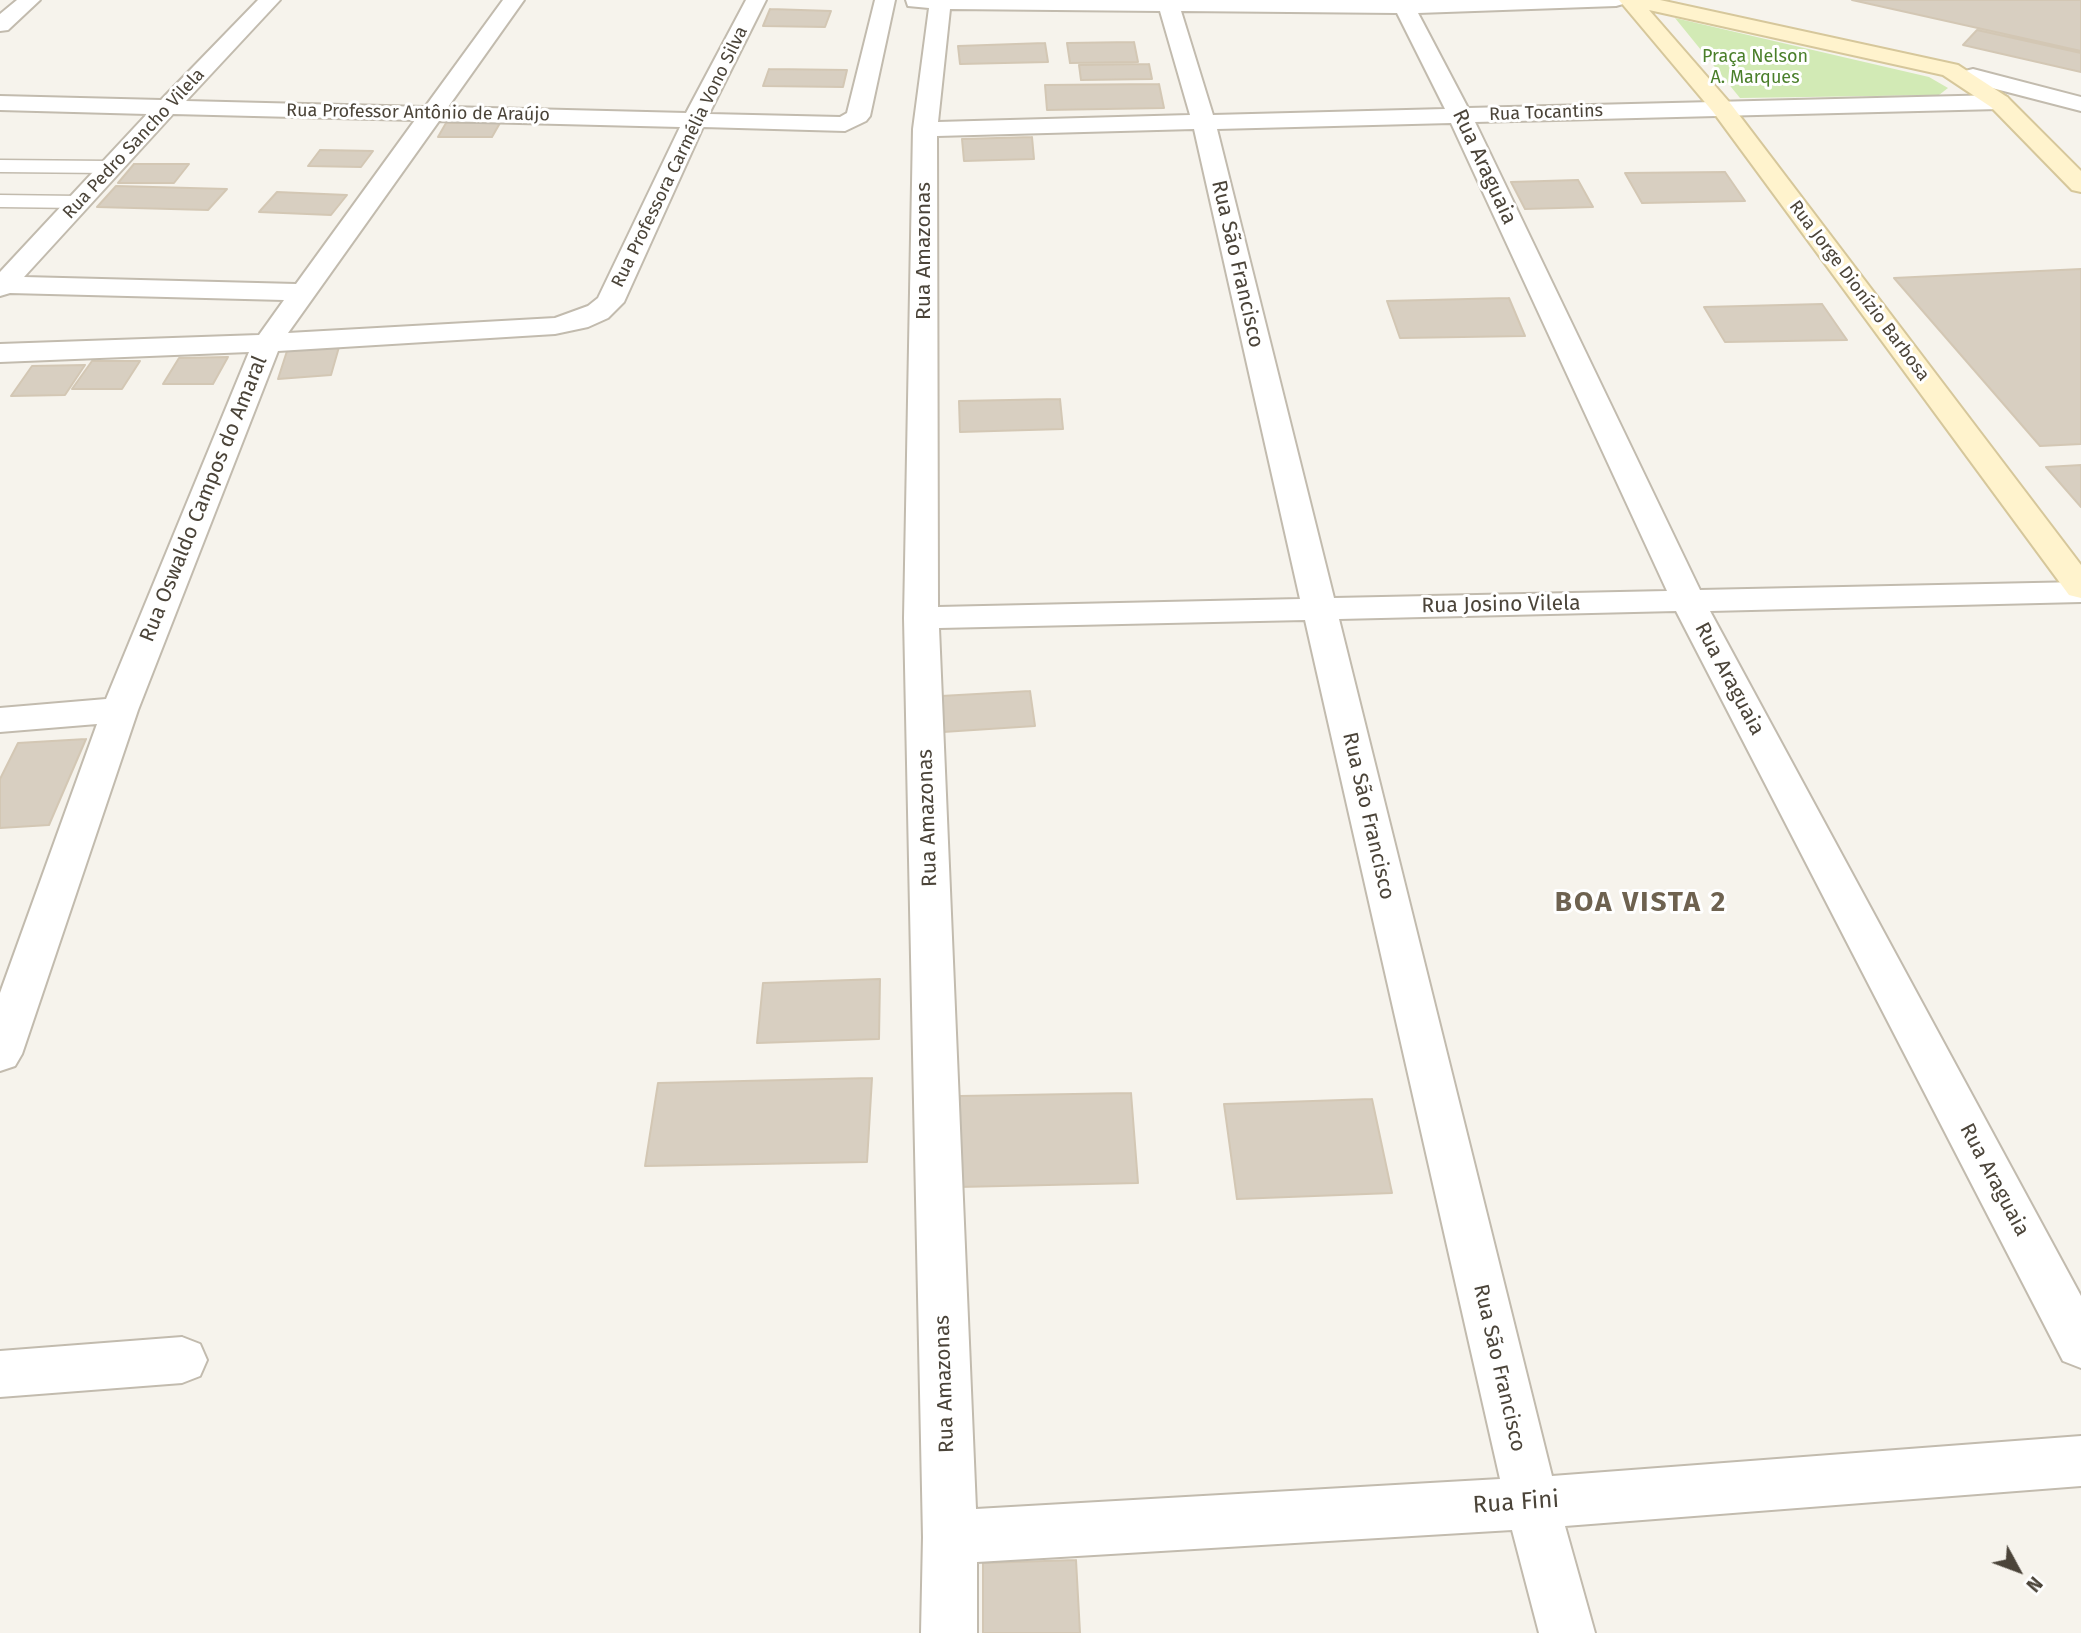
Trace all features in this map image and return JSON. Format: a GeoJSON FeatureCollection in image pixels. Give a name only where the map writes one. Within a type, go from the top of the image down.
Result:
{"type":"FeatureCollection","features":[{"type":"Feature","properties":{"kind":"main road"},"geometry":{"type":"LineString","coordinates":[[1630,0],[1950,70],[1999,102],[2081,185]]}},
{"type":"Feature","properties":{"kind":"main road","name":"Rua Jorge Dionízio Barbosa"},"geometry":{"type":"LineString","coordinates":[[1630,0],[1722,108],[2081,590]]}},
{"type":"Feature","properties":{"kind":"street"},"geometry":{"type":"LineString","coordinates":[[0,25],[30,0]]}},
{"type":"Feature","properties":{"kind":"street","name":"Rua Pedro Sancho Vilela"},"geometry":{"type":"LineString","coordinates":[[1,286],[109,167],[270,0]]}},
{"type":"Feature","properties":{"kind":"street","name":"Rua Oswaldo Campos do Amaral"},"geometry":{"type":"LineString","coordinates":[[0,1054],[120,710],[267,343],[514,0]]}},
{"type":"Feature","properties":{"kind":"street","name":"Rua Professora Carmélia Vono Silva"},"geometry":{"type":"LineString","coordinates":[[0,353],[267,343],[555,326],[578,321],[598,312],[610,302],[695,119],[756,0]]}},
{"type":"Feature","properties":{"kind":"street"},"geometry":{"type":"LineString","coordinates":[[860,0],[940,3],[1616,0]]}},
{"type":"Feature","properties":{"kind":"street","name":"Rua Professor Antônio de Araújo"},"geometry":{"type":"LineString","coordinates":[[0,103],[429,115],[695,119],[836,125],[854,120],[858,116],[885,0]]}},
{"type":"Feature","properties":{"kind":"street","name":"Rua Amazonas"},"geometry":{"type":"LineString","coordinates":[[940,3],[925,129],[921,618],[950,1537],[949,1633]]}},
{"type":"Feature","properties":{"kind":"street","name":"Rua São Francisco"},"geometry":{"type":"LineString","coordinates":[[1167,3],[1204,123],[1532,1503],[1567,1633]]}},
{"type":"Feature","properties":{"kind":"street","name":"Rua Araguaia"},"geometry":{"type":"LineString","coordinates":[[1403,3],[1460,116],[1689,603],[2081,1345]]}},
{"type":"Feature","properties":{"kind":"street"},"geometry":{"type":"LineString","coordinates":[[1950,70],[2081,104]]}},
{"type":"Feature","properties":{"kind":"street","name":"Rua Tocantins"},"geometry":{"type":"LineString","coordinates":[[925,129],[1999,102]]}},
{"type":"Feature","properties":{"kind":"street"},"geometry":{"type":"LineString","coordinates":[[1,286],[305,292]]}},
{"type":"Feature","properties":{"kind":"street","name":"Rua Josino Vilela"},"geometry":{"type":"LineString","coordinates":[[921,618],[1318,608],[1689,603],[2081,590]]}},
{"type":"Feature","properties":{"kind":"street"},"geometry":{"type":"LineString","coordinates":[[0,720],[120,710]]}},
{"type":"Feature","properties":{"kind":"street"},"geometry":{"type":"LineString","coordinates":[[0,1374],[182,1360]]}},
{"type":"Feature","properties":{"kind":"street","name":"Rua Fini"},"geometry":{"type":"LineString","coordinates":[[950,1537],[1532,1503],[2081,1461]]}},
{"type":"Feature","properties":{"kind":"lane"},"geometry":{"type":"LineString","coordinates":[[0,166],[109,167]]}},
{"type":"Feature","properties":{"kind":"lane"},"geometry":{"type":"LineString","coordinates":[[0,201],[79,202]]}},
{"type":"Feature","properties":{"kind":"green space","name":"Praça Nelson A. Marques"},"geometry":{"type":"Polygon","coordinates":[[[1675,18],[1929,77],[1948,88],[1939,95],[1740,98],[1675,18]]]}},
{"type":"Feature","properties":{"kind":"building"},"geometry":{"type":"Polygon","coordinates":[[[1852,0],[2081,0],[2081,51],[1852,0]]]}},
{"type":"Feature","properties":{"kind":"building"},"geometry":{"type":"Polygon","coordinates":[[[770,9],[831,11],[825,27],[763,26],[770,9]]]}},
{"type":"Feature","properties":{"kind":"building"},"geometry":{"type":"Polygon","coordinates":[[[1977,30],[2081,53],[2081,72],[1963,45],[1977,30]]]}},
{"type":"Feature","properties":{"kind":"building"},"geometry":{"type":"Polygon","coordinates":[[[1134,42],[1138,62],[1070,63],[1067,43],[1134,42]]]}},
{"type":"Feature","properties":{"kind":"building"},"geometry":{"type":"Polygon","coordinates":[[[1045,43],[1048,62],[960,64],[958,46],[1045,43]]]}},
{"type":"Feature","properties":{"kind":"building"},"geometry":{"type":"Polygon","coordinates":[[[1149,64],[1152,79],[1081,80],[1079,65],[1149,64]]]}},
{"type":"Feature","properties":{"kind":"building"},"geometry":{"type":"Polygon","coordinates":[[[769,69],[847,70],[843,87],[763,86],[769,69]]]}},
{"type":"Feature","properties":{"kind":"building"},"geometry":{"type":"Polygon","coordinates":[[[1159,84],[1164,108],[1047,110],[1045,85],[1159,84]]]}},
{"type":"Feature","properties":{"kind":"building"},"geometry":{"type":"Polygon","coordinates":[[[446,123],[500,123],[492,137],[438,137],[446,123]]]}},
{"type":"Feature","properties":{"kind":"building"},"geometry":{"type":"Polygon","coordinates":[[[1032,137],[1034,159],[964,161],[962,139],[1032,137]]]}},
{"type":"Feature","properties":{"kind":"building"},"geometry":{"type":"Polygon","coordinates":[[[320,150],[373,151],[361,167],[308,166],[320,150]]]}},
{"type":"Feature","properties":{"kind":"building"},"geometry":{"type":"Polygon","coordinates":[[[134,164],[189,164],[174,183],[118,183],[134,164]]]}},
{"type":"Feature","properties":{"kind":"building"},"geometry":{"type":"Polygon","coordinates":[[[1725,172],[1745,201],[1642,203],[1625,173],[1725,172]]]}},
{"type":"Feature","properties":{"kind":"building"},"geometry":{"type":"Polygon","coordinates":[[[1578,180],[1593,207],[1525,209],[1511,182],[1578,180]]]}},
{"type":"Feature","properties":{"kind":"building"},"geometry":{"type":"Polygon","coordinates":[[[116,186],[227,189],[208,210],[97,207],[116,186]]]}},
{"type":"Feature","properties":{"kind":"building"},"geometry":{"type":"Polygon","coordinates":[[[277,192],[347,195],[331,215],[259,212],[277,192]]]}},
{"type":"Feature","properties":{"kind":"building"},"geometry":{"type":"Polygon","coordinates":[[[2081,269],[2081,444],[2040,446],[1894,278],[2081,269]]]}},
{"type":"Feature","properties":{"kind":"building"},"geometry":{"type":"Polygon","coordinates":[[[1509,298],[1525,336],[1400,338],[1387,301],[1509,298]]]}},
{"type":"Feature","properties":{"kind":"building"},"geometry":{"type":"Polygon","coordinates":[[[1822,304],[1847,340],[1725,342],[1704,307],[1822,304]]]}},
{"type":"Feature","properties":{"kind":"building"},"geometry":{"type":"Polygon","coordinates":[[[339,347],[331,375],[278,379],[287,351],[339,347]]]}},
{"type":"Feature","properties":{"kind":"building"},"geometry":{"type":"Polygon","coordinates":[[[228,357],[213,384],[163,384],[179,358],[228,357]]]}},
{"type":"Feature","properties":{"kind":"building"},"geometry":{"type":"Polygon","coordinates":[[[92,361],[140,361],[122,389],[72,389],[92,361]]]}},
{"type":"Feature","properties":{"kind":"building"},"geometry":{"type":"Polygon","coordinates":[[[85,365],[65,395],[11,396],[32,366],[85,365]]]}},
{"type":"Feature","properties":{"kind":"building"},"geometry":{"type":"Polygon","coordinates":[[[1060,399],[1063,429],[960,432],[959,401],[1060,399]]]}},
{"type":"Feature","properties":{"kind":"building"},"geometry":{"type":"Polygon","coordinates":[[[2081,465],[2081,507],[2046,467],[2081,465]]]}},
{"type":"Feature","properties":{"kind":"building"},"geometry":{"type":"Polygon","coordinates":[[[1030,691],[1035,726],[943,732],[941,696],[1030,691]]]}},
{"type":"Feature","properties":{"kind":"building"},"geometry":{"type":"Polygon","coordinates":[[[86,739],[49,825],[0,828],[0,779],[18,743],[86,739]]]}},
{"type":"Feature","properties":{"kind":"building"},"geometry":{"type":"Polygon","coordinates":[[[880,979],[879,1039],[757,1043],[763,983],[880,979]]]}},
{"type":"Feature","properties":{"kind":"building"},"geometry":{"type":"Polygon","coordinates":[[[872,1078],[867,1162],[645,1166],[658,1083],[872,1078]]]}},
{"type":"Feature","properties":{"kind":"building"},"geometry":{"type":"Polygon","coordinates":[[[1131,1093],[1138,1183],[958,1187],[960,1096],[1131,1093]]]}},
{"type":"Feature","properties":{"kind":"building"},"geometry":{"type":"Polygon","coordinates":[[[1372,1099],[1392,1193],[1237,1199],[1224,1104],[1372,1099]]]}},
{"type":"Feature","properties":{"kind":"building"},"geometry":{"type":"Polygon","coordinates":[[[1076,1560],[1080,1633],[983,1633],[983,1563],[1076,1560]]]}},
{"type":"Feature","properties":{"kind":"district","name":"BOA VISTA 2"},"geometry":{"type":"Point","coordinates":[1641,903]}}]}
